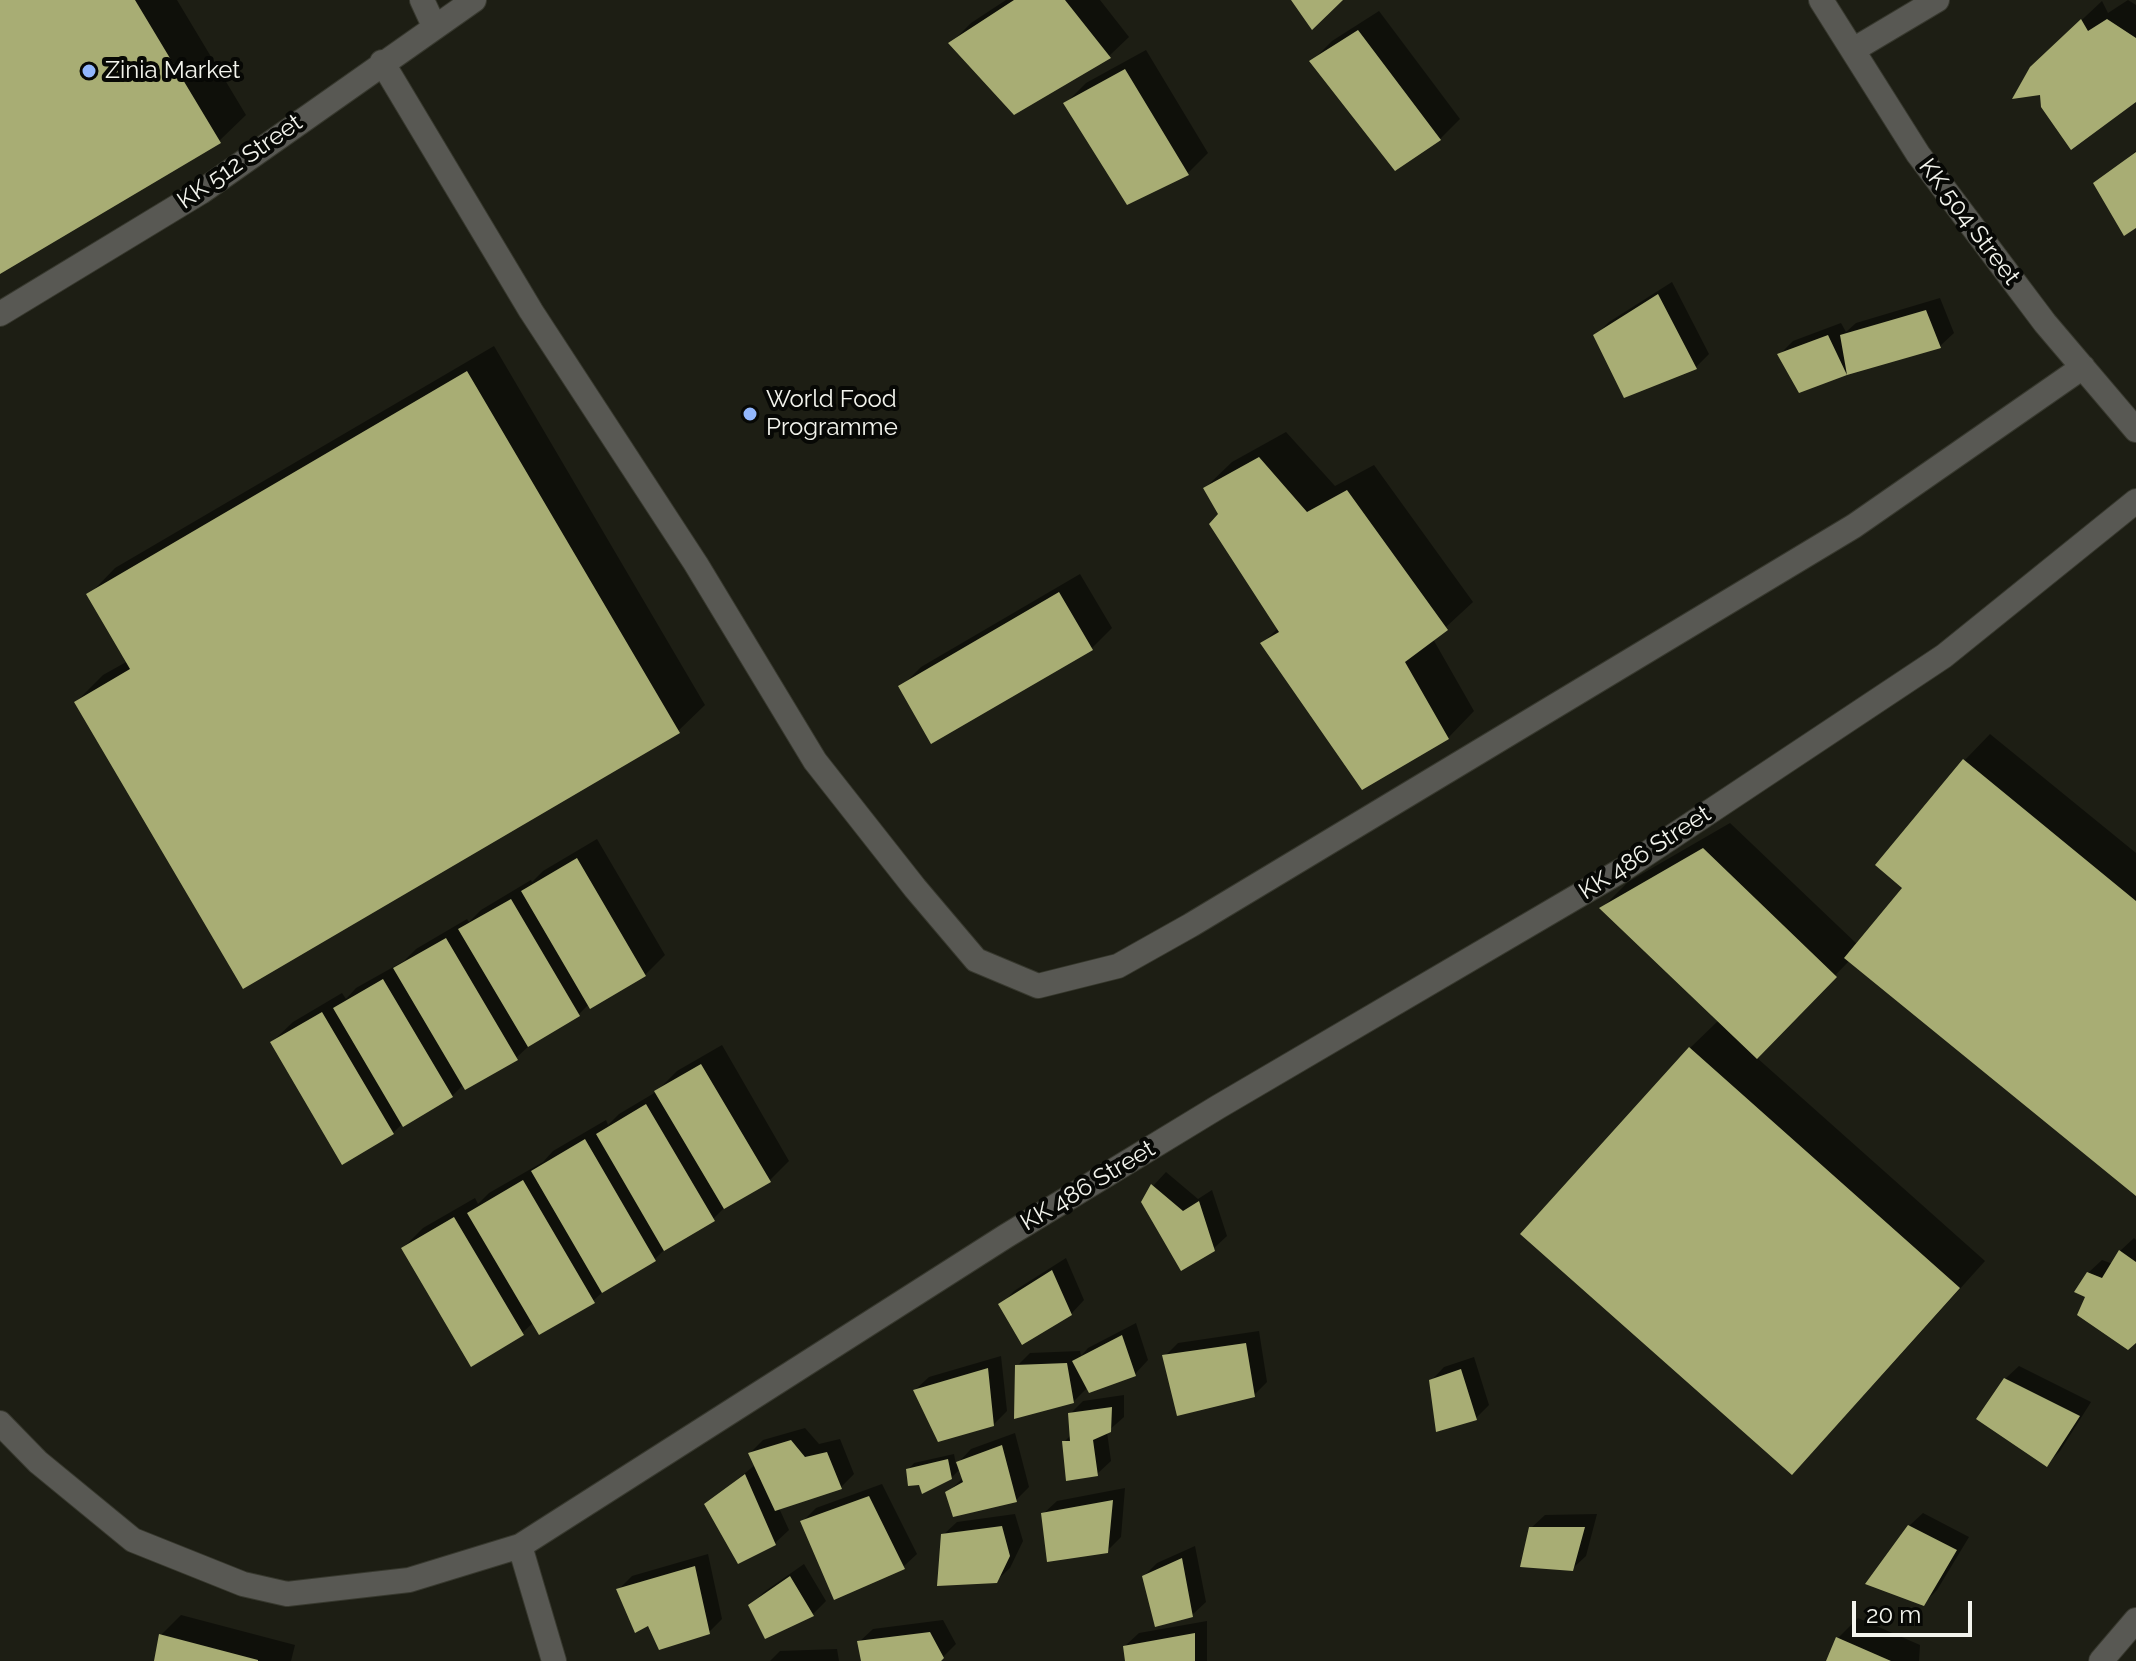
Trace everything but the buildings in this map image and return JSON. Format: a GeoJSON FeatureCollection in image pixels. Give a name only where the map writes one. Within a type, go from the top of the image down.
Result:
{"type":"FeatureCollection","features":[{"type":"Feature","properties":{"kind":"street"},"geometry":{"type":"LineString","coordinates":[[422,0],[434,26]]}},
{"type":"Feature","properties":{"kind":"street","name":"KK 512 Street"},"geometry":{"type":"LineString","coordinates":[[0,314],[201,192],[474,0]]}},
{"type":"Feature","properties":{"kind":"street","name":"KK 504 Street"},"geometry":{"type":"LineString","coordinates":[[1821,0],[1918,154],[2045,323],[2136,430]]}},
{"type":"Feature","properties":{"kind":"street"},"geometry":{"type":"LineString","coordinates":[[1853,50],[1937,0]]}},
{"type":"Feature","properties":{"kind":"street"},"geometry":{"type":"LineString","coordinates":[[382,62],[531,311],[696,564],[815,761],[976,960],[1038,986],[1118,966],[1191,925],[1854,526],[2083,367]]}},
{"type":"Feature","properties":{"kind":"street","name":"KK 486 Street"},"geometry":{"type":"LineString","coordinates":[[0,1423],[38,1462],[133,1540],[243,1584],[287,1594],[409,1580],[520,1546],[1006,1236],[1622,870],[1944,656],[2136,501]]}},
{"type":"Feature","properties":{"kind":"street"},"geometry":{"type":"LineString","coordinates":[[520,1546],[554,1661]]}},
{"type":"Feature","properties":{"kind":"street"},"geometry":{"type":"LineString","coordinates":[[2101,1661],[2136,1620]]}},
{"type":"Feature","properties":{"kind":"place","name":"Zinia Market"},"geometry":{"type":"Point","coordinates":[89,71]}},
{"type":"Feature","properties":{"kind":"place","name":"World Food Programme"},"geometry":{"type":"Point","coordinates":[750,414]}}]}
